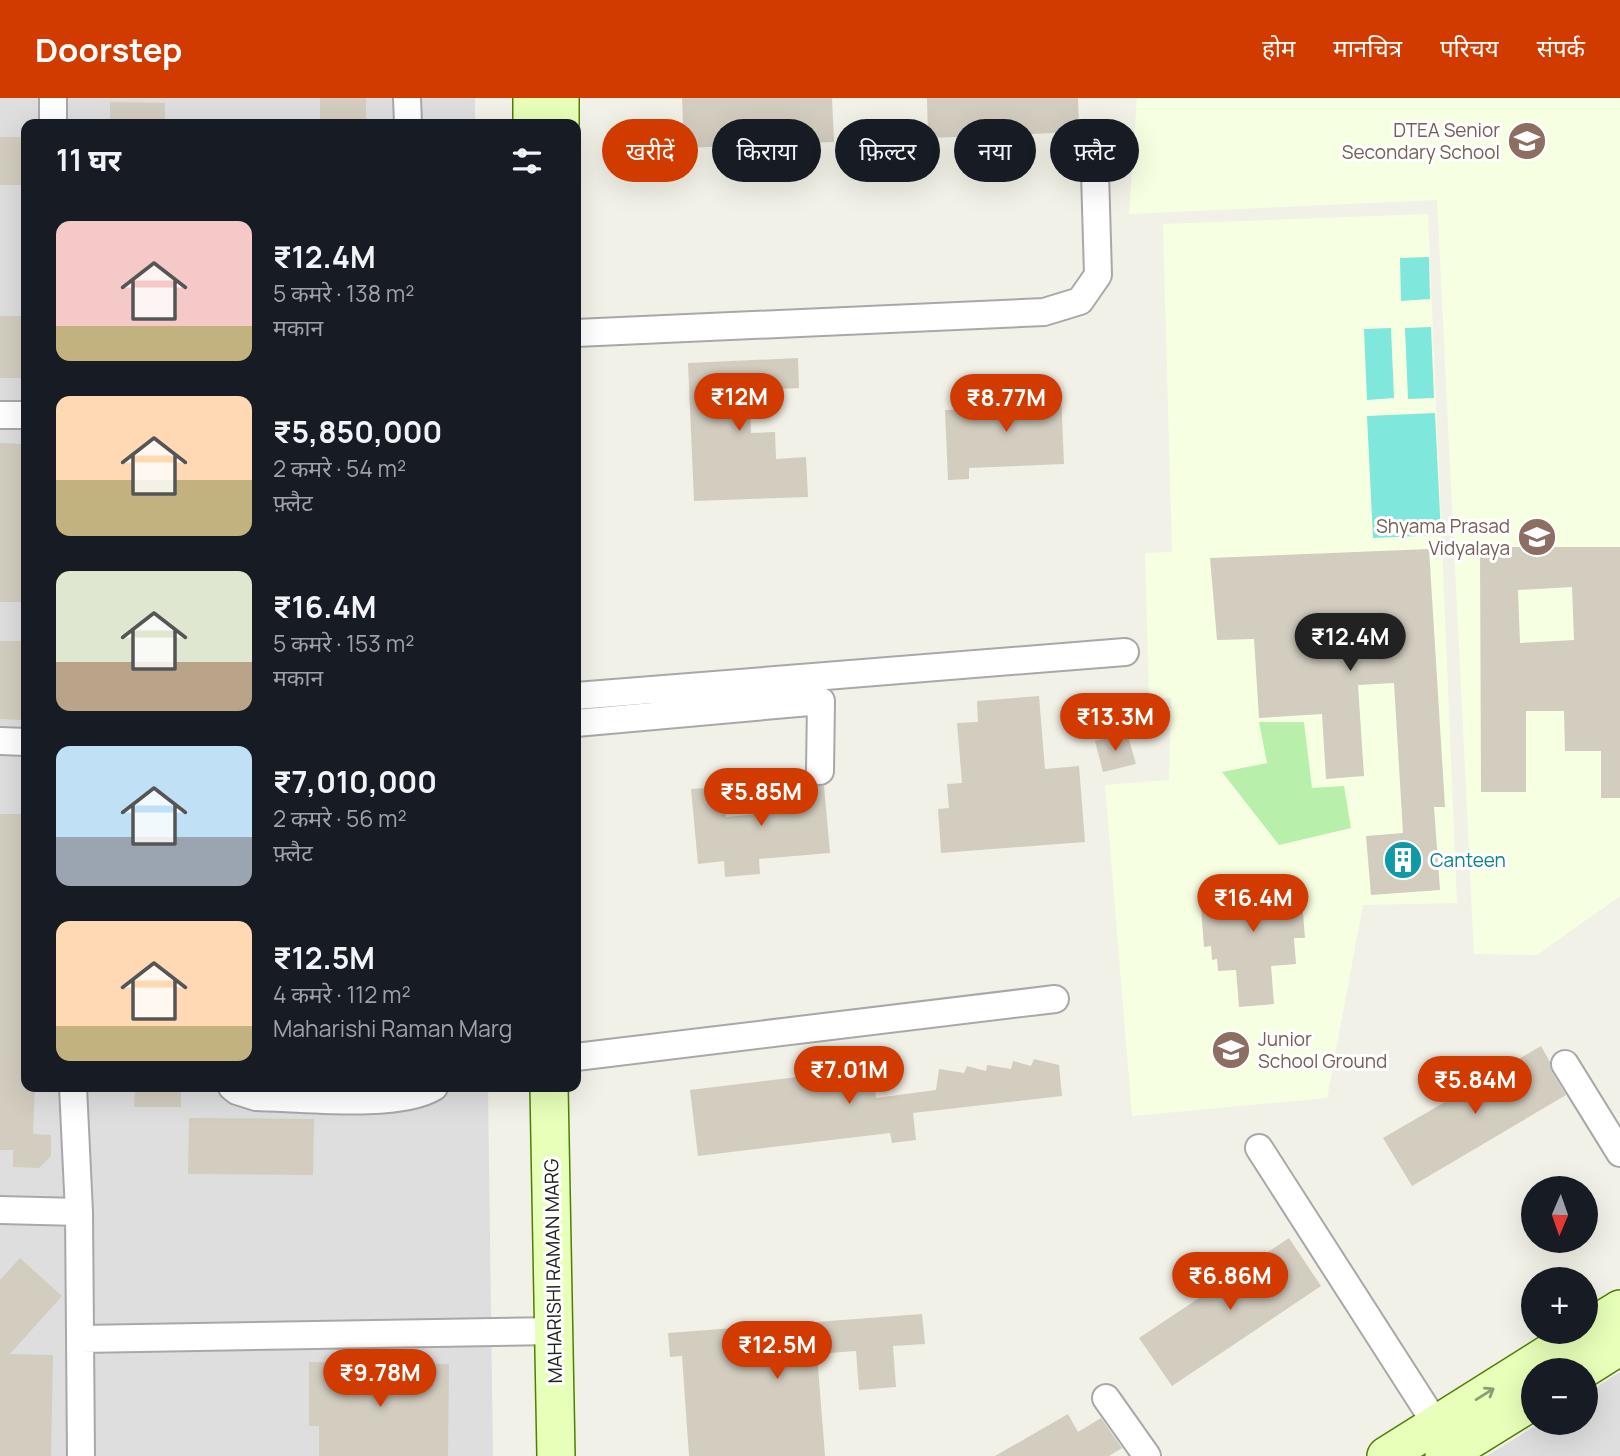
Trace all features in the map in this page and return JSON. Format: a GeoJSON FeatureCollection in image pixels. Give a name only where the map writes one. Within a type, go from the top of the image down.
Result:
{"type":"FeatureCollection","features":[{"type":"Feature","properties":{"kind":"main road"},"geometry":{"type":"LineString","coordinates":[[531,98],[532,119]]}},
{"type":"Feature","properties":{"kind":"main road"},"geometry":{"type":"LineString","coordinates":[[560,98],[561,119]]}},
{"type":"Feature","properties":{"kind":"main road","name":"MAHARISHI RAMAN MARG"},"geometry":{"type":"LineString","coordinates":[[550,1092],[556,1456]]}},
{"type":"Feature","properties":{"kind":"main road","name":"MAHARISHI RAMAN MARG"},"geometry":{"type":"LineString","coordinates":[[572,1092],[576,1456]]}},
{"type":"Feature","properties":{"kind":"main road"},"geometry":{"type":"LineString","coordinates":[[1598,1322],[1620,1309]]}},
{"type":"Feature","properties":{"kind":"main road"},"geometry":{"type":"LineString","coordinates":[[1457,1444],[1569,1344]]}},
{"type":"Feature","properties":{"kind":"main road"},"geometry":{"type":"LineString","coordinates":[[1598,1360],[1620,1346]]}},
{"type":"Feature","properties":{"kind":"main road"},"geometry":{"type":"LineString","coordinates":[[1386,1456],[1457,1444],[1521,1408]]}},
{"type":"Feature","properties":{"kind":"street"},"geometry":{"type":"LineString","coordinates":[[53,98],[53,119]]}},
{"type":"Feature","properties":{"kind":"street"},"geometry":{"type":"LineString","coordinates":[[407,98],[408,119]]}},
{"type":"Feature","properties":{"kind":"street"},"geometry":{"type":"LineString","coordinates":[[581,334],[1044,312],[1080,301],[1098,275],[1095,182]]}},
{"type":"Feature","properties":{"kind":"street"},"geometry":{"type":"LineString","coordinates":[[0,415],[21,415]]}},
{"type":"Feature","properties":{"kind":"street"},"geometry":{"type":"LineString","coordinates":[[581,696],[1125,652]]}},
{"type":"Feature","properties":{"kind":"street"},"geometry":{"type":"LineString","coordinates":[[581,723],[821,701],[820,771]]}},
{"type":"Feature","properties":{"kind":"street"},"geometry":{"type":"LineString","coordinates":[[0,741],[21,742]]}},
{"type":"Feature","properties":{"kind":"street"},"geometry":{"type":"LineString","coordinates":[[581,1056],[1055,999]]}},
{"type":"Feature","properties":{"kind":"street"},"geometry":{"type":"LineString","coordinates":[[1565,1064],[1620,1153]]}},
{"type":"Feature","properties":{"kind":"street"},"geometry":{"type":"LineString","coordinates":[[73,1092],[79,1212],[81,1456]]}},
{"type":"Feature","properties":{"kind":"street"},"geometry":{"type":"LineString","coordinates":[[244,1092],[256,1097],[387,1100],[410,1097],[422,1092]]}},
{"type":"Feature","properties":{"kind":"street"},"geometry":{"type":"LineString","coordinates":[[1259,1148],[1457,1444]]}},
{"type":"Feature","properties":{"kind":"street"},"geometry":{"type":"LineString","coordinates":[[0,1210],[79,1212]]}},
{"type":"Feature","properties":{"kind":"street"},"geometry":{"type":"LineString","coordinates":[[81,1339],[554,1331]]}},
{"type":"Feature","properties":{"kind":"street"},"geometry":{"type":"LineString","coordinates":[[1106,1398],[1147,1456]]}},
{"type":"Feature","properties":{"kind":"shaded area"},"geometry":{"type":"Polygon","coordinates":[[[0,98],[475,98],[475,119],[21,119],[21,1092],[488,1092],[493,1456],[0,1456],[0,98]]]}},
{"type":"Feature","properties":{"kind":"shaded area","name":"Shyama Prasad Vidyalaya"},"geometry":{"type":"Polygon","coordinates":[[[1137,98],[1620,98],[1620,896],[1537,955],[1474,954],[1437,200],[1129,214],[1131,182],[1139,182],[1139,119],[1136,119],[1137,98]]]}},
{"type":"Feature","properties":{"kind":"shaded area"},"geometry":{"type":"Polygon","coordinates":[[[1428,214],[1457,903],[1363,905],[1327,1098],[1132,1116],[1105,785],[1169,780],[1171,698],[1149,698],[1145,553],[1172,552],[1163,224],[1428,214]]]}},
{"type":"Feature","properties":{"kind":"shaded area"},"geometry":{"type":"Polygon","coordinates":[[[1429,257],[1430,299],[1401,301],[1400,258],[1429,257]]]}},
{"type":"Feature","properties":{"kind":"shaded area"},"geometry":{"type":"Polygon","coordinates":[[[1431,327],[1434,398],[1408,399],[1405,328],[1431,327]]]}},
{"type":"Feature","properties":{"kind":"shaded area"},"geometry":{"type":"Polygon","coordinates":[[[1391,328],[1394,398],[1367,400],[1364,329],[1391,328]]]}},
{"type":"Feature","properties":{"kind":"shaded area"},"geometry":{"type":"Polygon","coordinates":[[[1435,413],[1441,535],[1373,538],[1367,416],[1435,413]]]}},
{"type":"Feature","properties":{"kind":"shaded area"},"geometry":{"type":"Polygon","coordinates":[[[1620,1372],[1620,1456],[1487,1456],[1521,1435],[1598,1435],[1598,1386],[1620,1372]]]}},
{"type":"Feature","properties":{"kind":"green space"},"geometry":{"type":"Polygon","coordinates":[[[1259,722],[1304,722],[1312,788],[1344,786],[1351,828],[1279,845],[1222,772],[1267,763],[1259,722]]]}},
{"type":"Feature","properties":{"kind":"building"},"geometry":{"type":"Polygon","coordinates":[[[320,98],[366,98],[366,119],[320,119],[320,98]]]}},
{"type":"Feature","properties":{"kind":"building"},"geometry":{"type":"Polygon","coordinates":[[[682,98],[832,98],[834,142],[821,143],[821,119],[712,119],[712,147],[698,147],[698,119],[683,119],[682,98]]]}},
{"type":"Feature","properties":{"kind":"building"},"geometry":{"type":"Polygon","coordinates":[[[927,98],[1078,98],[1079,119],[1050,119],[1050,133],[1036,134],[1036,119],[954,119],[954,137],[940,138],[940,119],[928,119],[927,98]]]}},
{"type":"Feature","properties":{"kind":"building"},"geometry":{"type":"Polygon","coordinates":[[[110,102],[165,103],[165,119],[110,119],[110,102]]]}},
{"type":"Feature","properties":{"kind":"building"},"geometry":{"type":"Polygon","coordinates":[[[0,137],[21,137],[21,185],[0,185],[0,137]]]}},
{"type":"Feature","properties":{"kind":"building"},"geometry":{"type":"Polygon","coordinates":[[[0,316],[21,316],[21,378],[0,378],[0,316]]]}},
{"type":"Feature","properties":{"kind":"building"},"geometry":{"type":"Polygon","coordinates":[[[798,358],[799,388],[749,390],[751,433],[775,432],[776,459],[806,457],[808,497],[694,501],[688,363],[798,358]]]}},
{"type":"Feature","properties":{"kind":"building"},"geometry":{"type":"Polygon","coordinates":[[[1061,393],[1064,464],[969,468],[969,479],[948,480],[945,410],[996,408],[995,396],[1061,393]]]}},
{"type":"Feature","properties":{"kind":"building"},"geometry":{"type":"Polygon","coordinates":[[[0,443],[21,444],[21,602],[0,602],[0,443]]]}},
{"type":"Feature","properties":{"kind":"building"},"geometry":{"type":"Polygon","coordinates":[[[1480,547],[1620,547],[1620,798],[1601,798],[1601,751],[1565,751],[1564,711],[1526,711],[1526,792],[1481,792],[1480,547]],[[1572,587],[1518,590],[1520,643],[1574,640],[1572,587]]]}},
{"type":"Feature","properties":{"kind":"building"},"geometry":{"type":"Polygon","coordinates":[[[1429,549],[1445,807],[1434,807],[1440,890],[1371,895],[1366,836],[1403,833],[1394,683],[1358,685],[1364,776],[1326,779],[1322,714],[1259,718],[1254,639],[1217,640],[1210,558],[1429,549]]]}},
{"type":"Feature","properties":{"kind":"building"},"geometry":{"type":"Polygon","coordinates":[[[0,641],[21,641],[21,720],[0,719],[0,641]]]}},
{"type":"Feature","properties":{"kind":"building"},"geometry":{"type":"Polygon","coordinates":[[[1039,696],[1045,769],[1079,766],[1085,842],[941,853],[938,809],[949,808],[947,784],[962,783],[957,723],[978,722],[977,701],[1039,696]]]}},
{"type":"Feature","properties":{"kind":"building"},"geometry":{"type":"Polygon","coordinates":[[[1127,733],[1136,764],[1103,772],[1095,741],[1127,733]]]}},
{"type":"Feature","properties":{"kind":"building"},"geometry":{"type":"Polygon","coordinates":[[[807,779],[813,785],[824,786],[830,853],[759,859],[760,874],[725,877],[724,861],[698,864],[691,789],[724,787],[726,817],[781,812],[779,782],[807,779]]]}},
{"type":"Feature","properties":{"kind":"building"},"geometry":{"type":"Polygon","coordinates":[[[0,814],[21,814],[21,1092],[35,1092],[33,1134],[51,1135],[51,1156],[39,1168],[13,1167],[13,1150],[0,1150],[0,814]]]}},
{"type":"Feature","properties":{"kind":"building"},"geometry":{"type":"Polygon","coordinates":[[[1270,876],[1271,888],[1288,887],[1290,902],[1302,901],[1305,938],[1294,938],[1296,964],[1271,966],[1274,1004],[1239,1007],[1236,970],[1218,971],[1217,959],[1212,960],[1211,946],[1204,947],[1201,908],[1212,907],[1211,894],[1226,892],[1225,879],[1270,876]]]}},
{"type":"Feature","properties":{"kind":"building"},"geometry":{"type":"Polygon","coordinates":[[[1541,1046],[1566,1095],[1412,1186],[1383,1138],[1541,1046]]]}},
{"type":"Feature","properties":{"kind":"building"},"geometry":{"type":"Polygon","coordinates":[[[1034,1059],[1059,1065],[1062,1096],[913,1113],[916,1140],[892,1143],[890,1133],[698,1156],[690,1090],[873,1068],[876,1098],[936,1090],[939,1069],[964,1073],[967,1066],[986,1071],[987,1065],[1011,1069],[1013,1061],[1031,1066],[1034,1059]]]}},
{"type":"Feature","properties":{"kind":"building"},"geometry":{"type":"Polygon","coordinates":[[[135,1092],[181,1092],[181,1107],[134,1107],[135,1092]]]}},
{"type":"Feature","properties":{"kind":"building"},"geometry":{"type":"Polygon","coordinates":[[[189,1118],[314,1119],[313,1175],[188,1174],[189,1118]]]}},
{"type":"Feature","properties":{"kind":"building"},"geometry":{"type":"Polygon","coordinates":[[[1289,1238],[1321,1286],[1172,1386],[1139,1338],[1289,1238]]]}},
{"type":"Feature","properties":{"kind":"building"},"geometry":{"type":"Polygon","coordinates":[[[20,1258],[62,1296],[10,1354],[53,1355],[51,1456],[0,1456],[0,1280],[20,1258]]]}},
{"type":"Feature","properties":{"kind":"building"},"geometry":{"type":"Polygon","coordinates":[[[922,1314],[925,1344],[893,1346],[896,1387],[859,1390],[856,1351],[817,1354],[825,1456],[689,1456],[682,1356],[670,1357],[668,1333],[922,1314]]]}},
{"type":"Feature","properties":{"kind":"building"},"geometry":{"type":"Polygon","coordinates":[[[309,1362],[449,1364],[448,1456],[319,1456],[319,1426],[309,1426],[309,1362]]]}},
{"type":"Feature","properties":{"kind":"building"},"geometry":{"type":"Polygon","coordinates":[[[1068,1414],[1078,1432],[1101,1418],[1122,1448],[1109,1456],[995,1456],[1068,1414]]]}},
{"type":"Feature","properties":{"kind":"place","name":"DTEA Senior Secondary School"},"geometry":{"type":"Point","coordinates":[1527,141]}},
{"type":"Feature","properties":{"kind":"place","name":"Shyama Prasad Vidyalaya"},"geometry":{"type":"Point","coordinates":[1537,537]}},
{"type":"Feature","properties":{"kind":"place","name":"Canteen"},"geometry":{"type":"Point","coordinates":[1403,860]}},
{"type":"Feature","properties":{"kind":"place","name":"Junior School Ground"},"geometry":{"type":"Point","coordinates":[1231,1050]}}]}
